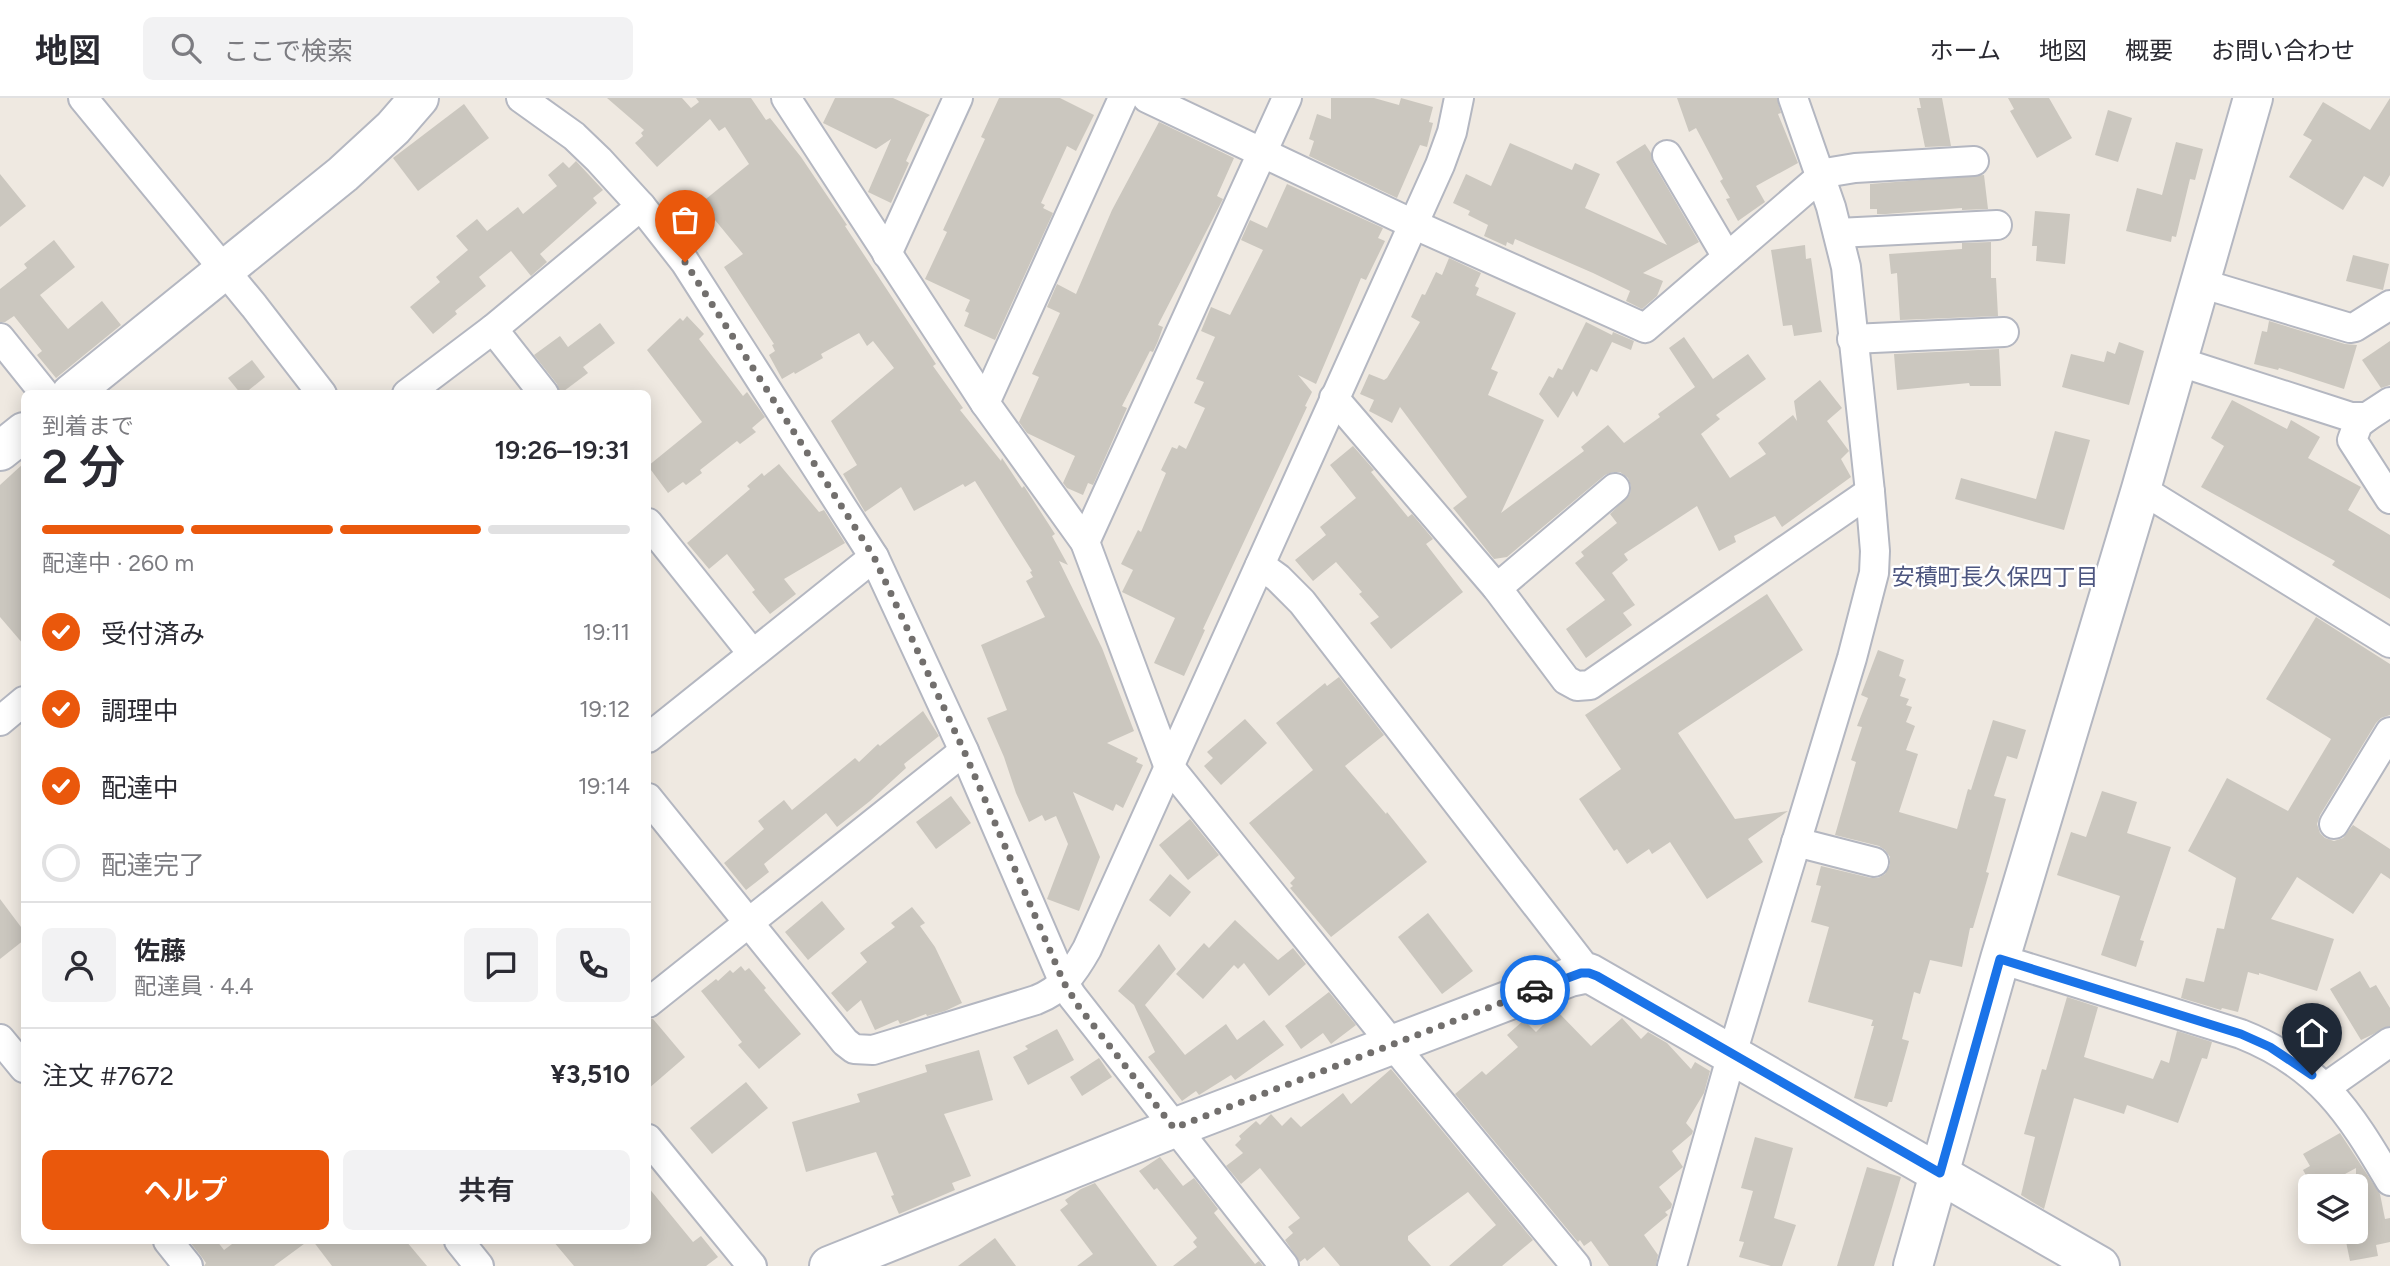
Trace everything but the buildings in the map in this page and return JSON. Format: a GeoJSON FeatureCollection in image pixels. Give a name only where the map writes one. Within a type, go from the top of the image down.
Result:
{"type":"FeatureCollection","features":[{"type":"Feature","properties":{"kind":"street"},"geometry":{"type":"LineString","coordinates":[[83,98],[254,306],[319,390]]}},
{"type":"Feature","properties":{"kind":"street"},"geometry":{"type":"LineString","coordinates":[[76,390],[365,155],[419,98]]}},
{"type":"Feature","properties":{"kind":"street"},"geometry":{"type":"LineString","coordinates":[[521,98],[575,136],[641,206],[685,262],[874,557],[964,751],[1064,983],[1079,1007],[1283,1266]]}},
{"type":"Feature","properties":{"kind":"street"},"geometry":{"type":"LineString","coordinates":[[887,254],[958,98]]}},
{"type":"Feature","properties":{"kind":"street"},"geometry":{"type":"LineString","coordinates":[[985,403],[1123,98]]}},
{"type":"Feature","properties":{"kind":"street"},"geometry":{"type":"LineString","coordinates":[[1147,98],[1413,224],[1645,328],[1820,176],[1855,168],[1974,160]]}},
{"type":"Feature","properties":{"kind":"street"},"geometry":{"type":"LineString","coordinates":[[1085,542],[1287,98]]}},
{"type":"Feature","properties":{"kind":"street"},"geometry":{"type":"LineString","coordinates":[[651,802],[845,1042],[860,1050],[873,1050],[1036,1000],[1051,994],[1064,983],[1087,949],[1440,165],[1452,132],[1459,98]]}},
{"type":"Feature","properties":{"kind":"street"},"geometry":{"type":"LineString","coordinates":[[1672,1266],[1732,1054],[1821,765],[1870,593],[1875,551],[1846,267],[1838,233],[1793,98]]}},
{"type":"Feature","properties":{"kind":"street"},"geometry":{"type":"LineString","coordinates":[[1913,1266],[2000,959],[2141,489],[2253,98]]}},
{"type":"Feature","properties":{"kind":"street"},"geometry":{"type":"LineString","coordinates":[[792,101],[887,254],[985,403],[1085,542],[1168,765],[1393,1045],[1576,1266]]}},
{"type":"Feature","properties":{"kind":"street"},"geometry":{"type":"LineString","coordinates":[[1667,155],[1727,257]]}},
{"type":"Feature","properties":{"kind":"street"},"geometry":{"type":"LineString","coordinates":[[412,390],[493,329],[641,206]]}},
{"type":"Feature","properties":{"kind":"street"},"geometry":{"type":"LineString","coordinates":[[1838,233],[1997,225]]}},
{"type":"Feature","properties":{"kind":"street"},"geometry":{"type":"LineString","coordinates":[[2200,283],[2350,328],[2356,327],[2390,305]]}},
{"type":"Feature","properties":{"kind":"street"},"geometry":{"type":"LineString","coordinates":[[493,329],[541,390]]}},
{"type":"Feature","properties":{"kind":"street"},"geometry":{"type":"LineString","coordinates":[[1852,339],[2004,332]]}},
{"type":"Feature","properties":{"kind":"street"},"geometry":{"type":"LineString","coordinates":[[0,338],[42,390]]}},
{"type":"Feature","properties":{"kind":"street"},"geometry":{"type":"LineString","coordinates":[[2177,361],[2351,417],[2379,410]]}},
{"type":"Feature","properties":{"kind":"street"},"geometry":{"type":"LineString","coordinates":[[1334,398],[1497,588],[1566,680],[1577,686],[1590,685],[1870,492]]}},
{"type":"Feature","properties":{"kind":"street"},"geometry":{"type":"LineString","coordinates":[[2379,410],[2358,424],[2352,440],[2390,499]]}},
{"type":"Feature","properties":{"kind":"street"},"geometry":{"type":"LineString","coordinates":[[0,451],[21,434]]}},
{"type":"Feature","properties":{"kind":"street"},"geometry":{"type":"LineString","coordinates":[[1497,588],[1615,488]]}},
{"type":"Feature","properties":{"kind":"street"},"geometry":{"type":"LineString","coordinates":[[2141,489],[2390,643]]}},
{"type":"Feature","properties":{"kind":"street"},"geometry":{"type":"LineString","coordinates":[[651,527],[752,653]]}},
{"type":"Feature","properties":{"kind":"street"},"geometry":{"type":"LineString","coordinates":[[651,736],[874,557]]}},
{"type":"Feature","properties":{"kind":"street"},"geometry":{"type":"LineString","coordinates":[[1261,565],[1302,602],[1589,973],[2100,1266]]}},
{"type":"Feature","properties":{"kind":"street"},"geometry":{"type":"LineString","coordinates":[[0,721],[21,704]]}},
{"type":"Feature","properties":{"kind":"street"},"geometry":{"type":"LineString","coordinates":[[2334,824],[2390,732]]}},
{"type":"Feature","properties":{"kind":"street"},"geometry":{"type":"LineString","coordinates":[[651,1001],[964,751]]}},
{"type":"Feature","properties":{"kind":"street"},"geometry":{"type":"LineString","coordinates":[[1796,842],[1874,862]]}},
{"type":"Feature","properties":{"kind":"street"},"geometry":{"type":"LineString","coordinates":[[2000,959],[2241,1034],[2270,1047],[2326,1087],[2348,1114],[2390,1181]]}},
{"type":"Feature","properties":{"kind":"street"},"geometry":{"type":"LineString","coordinates":[[829,1266],[1174,1128],[1570,977],[1589,973]]}},
{"type":"Feature","properties":{"kind":"street"},"geometry":{"type":"LineString","coordinates":[[0,1039],[21,1064]]}},
{"type":"Feature","properties":{"kind":"street"},"geometry":{"type":"LineString","coordinates":[[2326,1087],[2390,1042]]}},
{"type":"Feature","properties":{"kind":"street"},"geometry":{"type":"LineString","coordinates":[[651,1143],[752,1266]]}},
{"type":"Feature","properties":{"kind":"street"},"geometry":{"type":"LineString","coordinates":[[170,1244],[188,1266]]}},
{"type":"Feature","properties":{"kind":"street"},"geometry":{"type":"LineString","coordinates":[[461,1244],[479,1266]]}},
{"type":"Feature","properties":{"kind":"way so far"},"geometry":{"type":"LineString","coordinates":[[685,262],[874,557],[964,751],[1064,983],[1079,1007],[1174,1128],[1535,990]]}},
{"type":"Feature","properties":{"kind":"district","name":"安積町長久保四丁目"},"geometry":{"type":"Point","coordinates":[1995,577]}},
{"type":"Feature","properties":{"kind":"route"},"geometry":{"type":"LineString","coordinates":[[1535,990],[1581,973],[1597,976],[1940,1173],[2000,959],[2241,1034],[2270,1047],[2312,1075]]}}]}
